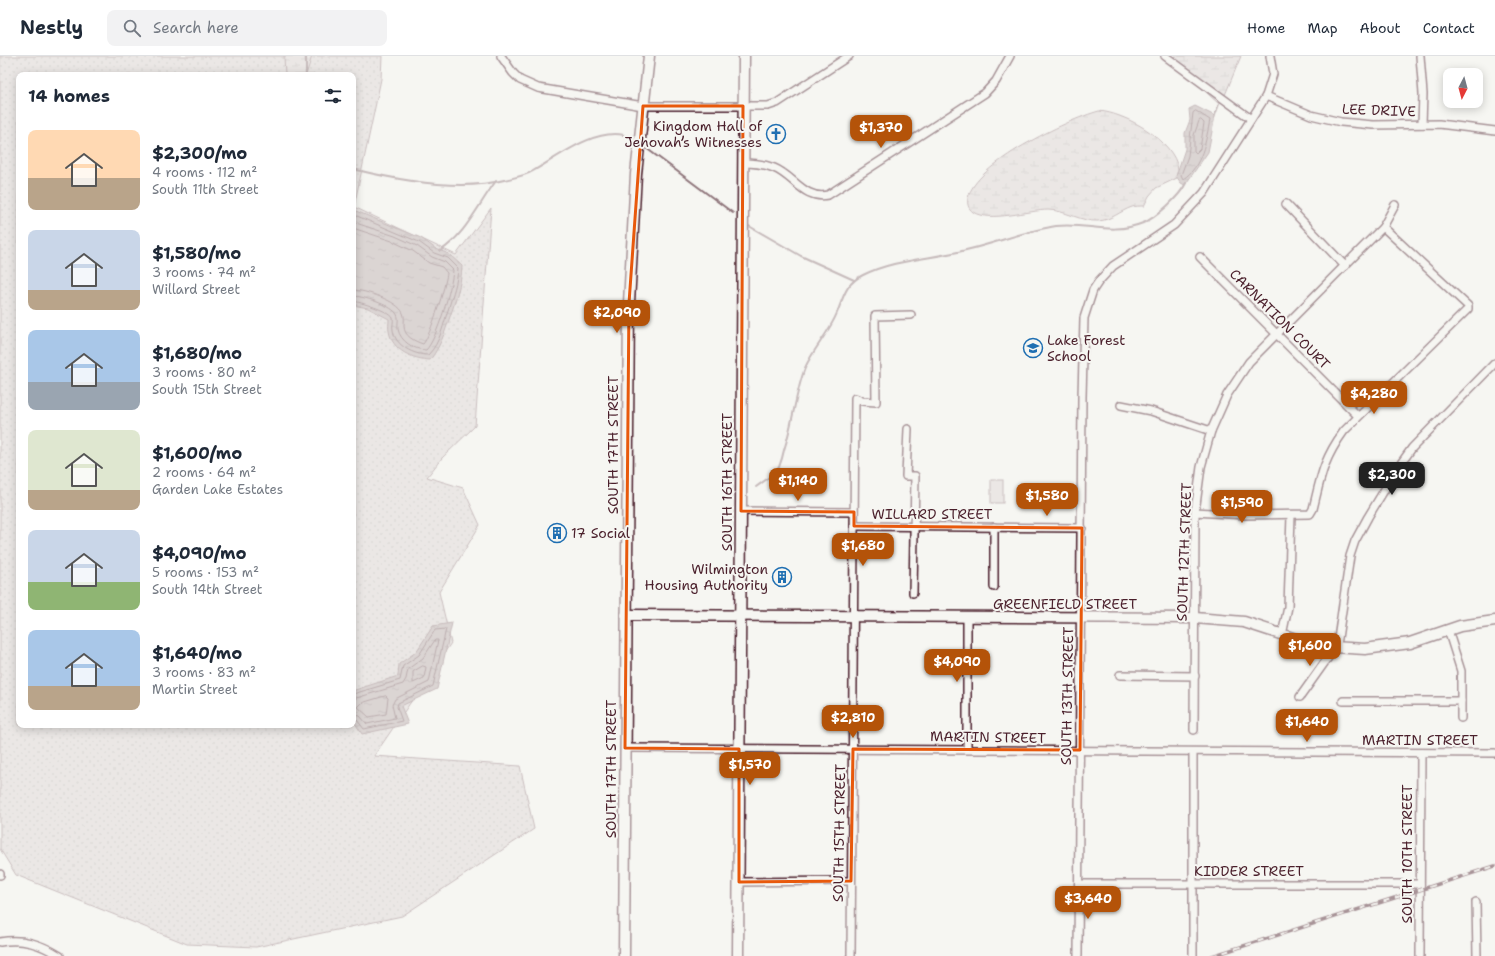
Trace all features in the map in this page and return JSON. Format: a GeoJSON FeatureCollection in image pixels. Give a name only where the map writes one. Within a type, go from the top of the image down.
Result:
{"type":"FeatureCollection","features":[{"type":"Feature","properties":{"kind":"main road","name":"SOUTH 17TH STREET"},"geometry":{"type":"LineString","coordinates":[[624,956],[629,295],[636,174],[650,56]]}},
{"type":"Feature","properties":{"kind":"main road","name":"SOUTH 16TH STREET"},"geometry":{"type":"LineString","coordinates":[[738,956],[744,56]]}},
{"type":"Feature","properties":{"kind":"main road","name":"GREENFIELD STREET"},"geometry":{"type":"LineString","coordinates":[[626,615],[1195,618],[1244,622],[1317,646],[1365,649],[1395,646],[1421,640],[1448,630],[1474,623],[1495,621]]}},
{"type":"Feature","properties":{"kind":"street"},"geometry":{"type":"LineString","coordinates":[[501,56],[516,76],[538,88],[643,106],[768,106],[777,103],[849,56]]}},
{"type":"Feature","properties":{"kind":"street"},"geometry":{"type":"LineString","coordinates":[[743,163],[762,164],[775,168],[810,194],[821,196],[828,195],[985,93],[996,81],[1010,56]]}},
{"type":"Feature","properties":{"kind":"street"},"geometry":{"type":"LineString","coordinates":[[1165,56],[1251,119]]}},
{"type":"Feature","properties":{"kind":"street","name":"SOUTH 13TH STREET"},"geometry":{"type":"LineString","coordinates":[[1078,956],[1083,329],[1085,312],[1091,295],[1099,281],[1113,266],[1170,228],[1204,194],[1266,96],[1272,74],[1270,56]]}},
{"type":"Feature","properties":{"kind":"street"},"geometry":{"type":"LineString","coordinates":[[1420,56],[1423,94],[1422,124]]}},
{"type":"Feature","properties":{"kind":"street","name":"LEE DRIVE"},"geometry":{"type":"LineString","coordinates":[[1266,96],[1311,115],[1341,122],[1373,125],[1422,124],[1459,126],[1495,131]]}},
{"type":"Feature","properties":{"kind":"street"},"geometry":{"type":"LineString","coordinates":[[1286,204],[1345,266]]}},
{"type":"Feature","properties":{"kind":"street","name":"SOUTH 12TH STREET"},"geometry":{"type":"LineString","coordinates":[[1194,730],[1195,512],[1201,467],[1211,431],[1224,401],[1249,362],[1383,227],[1395,205]]}},
{"type":"Feature","properties":{"kind":"street"},"geometry":{"type":"LineString","coordinates":[[1195,512],[1217,514],[1310,514],[1312,512],[1320,474],[1330,452],[1344,431],[1452,325],[1468,306],[1383,227]]}},
{"type":"Feature","properties":{"kind":"street","name":"CARNATION COURT"},"geometry":{"type":"LineString","coordinates":[[1200,258],[1358,416]]}},
{"type":"Feature","properties":{"kind":"street","name":"SOUTH 15TH STREET"},"geometry":{"type":"LineString","coordinates":[[851,956],[853,749],[852,617],[855,398],[862,401],[876,402],[875,316],[911,315]]}},
{"type":"Feature","properties":{"kind":"street"},"geometry":{"type":"LineString","coordinates":[[1300,697],[1335,648],[1339,634],[1350,556],[1355,541],[1368,517],[1397,469],[1412,448],[1495,363]]}},
{"type":"Feature","properties":{"kind":"street"},"geometry":{"type":"LineString","coordinates":[[1121,404],[1151,411],[1211,431]]}},
{"type":"Feature","properties":{"kind":"street"},"geometry":{"type":"LineString","coordinates":[[908,429],[906,476],[915,476],[913,593]]}},
{"type":"Feature","properties":{"kind":"street","name":"WILLARD STREET"},"geometry":{"type":"LineString","coordinates":[[741,511],[854,512]]}},
{"type":"Feature","properties":{"kind":"street"},"geometry":{"type":"LineString","coordinates":[[1282,635],[1288,607],[1291,515]]}},
{"type":"Feature","properties":{"kind":"street","name":"WILLARD STREET"},"geometry":{"type":"LineString","coordinates":[[854,526],[1082,528]]}},
{"type":"Feature","properties":{"kind":"street"},"geometry":{"type":"LineString","coordinates":[[994,527],[994,587]]}},
{"type":"Feature","properties":{"kind":"street"},"geometry":{"type":"LineString","coordinates":[[967,617],[967,749]]}},
{"type":"Feature","properties":{"kind":"street"},"geometry":{"type":"LineString","coordinates":[[1448,630],[1461,670],[1461,718]]}},
{"type":"Feature","properties":{"kind":"street"},"geometry":{"type":"LineString","coordinates":[[1120,675],[1194,676]]}},
{"type":"Feature","properties":{"kind":"street"},"geometry":{"type":"LineString","coordinates":[[1343,701],[1461,701]]}},
{"type":"Feature","properties":{"kind":"street","name":"MARTIN STREET"},"geometry":{"type":"LineString","coordinates":[[625,748],[967,749],[1193,753],[1495,753]]}},
{"type":"Feature","properties":{"kind":"street"},"geometry":{"type":"LineString","coordinates":[[1193,753],[1193,956]]}},
{"type":"Feature","properties":{"kind":"street","name":"SOUTH 10TH STREET"},"geometry":{"type":"LineString","coordinates":[[1420,956],[1421,753]]}},
{"type":"Feature","properties":{"kind":"street"},"geometry":{"type":"LineString","coordinates":[[739,882],[851,881]]}},
{"type":"Feature","properties":{"kind":"street","name":"KIDDER STREET"},"geometry":{"type":"LineString","coordinates":[[1079,884],[1420,884]]}},
{"type":"Feature","properties":{"kind":"street"},"geometry":{"type":"LineString","coordinates":[[1476,902],[1477,956]]}},
{"type":"Feature","properties":{"kind":"street"},"geometry":{"type":"LineString","coordinates":[[0,942],[16,940],[37,943],[60,956]]}},
{"type":"Feature","properties":{"kind":"highlighted area"},"geometry":{"type":"Polygon","coordinates":[[[643,106],[743,106],[741,511],[854,512],[854,526],[1082,528],[1080,750],[853,749],[851,881],[739,882],[739,749],[625,748],[629,303],[643,106]]]}},
{"type":"Feature","properties":{"kind":"green space"},"geometry":{"type":"Polygon","coordinates":[[[0,56],[382,56],[381,79],[356,198],[356,72],[16,72],[16,728],[356,728],[356,208],[456,255],[491,208],[475,426],[442,458],[427,477],[463,488],[480,525],[439,592],[451,643],[374,756],[520,766],[534,829],[402,916],[256,947],[187,944],[16,875],[0,849],[0,56]]]}},
{"type":"Feature","properties":{"kind":"green space"},"geometry":{"type":"Polygon","coordinates":[[[284,56],[312,56],[307,72],[285,72],[284,56]]]}},
{"type":"Feature","properties":{"kind":"green space"},"geometry":{"type":"Polygon","coordinates":[[[1174,56],[1241,56],[1225,95],[1219,104],[1184,72],[1174,56]]]}},
{"type":"Feature","properties":{"kind":"green space"},"geometry":{"type":"Polygon","coordinates":[[[1099,111],[1122,117],[1147,130],[1168,148],[1175,158],[1178,169],[1177,178],[1156,188],[1149,196],[1144,206],[1132,207],[1108,219],[1098,221],[1085,220],[1061,212],[1048,210],[989,216],[980,215],[970,209],[968,198],[974,185],[987,171],[1004,158],[1045,134],[1084,116],[1099,111]]]}},
{"type":"Feature","properties":{"kind":"green space"},"geometry":{"type":"Polygon","coordinates":[[[991,480],[1003,480],[1003,503],[991,503],[991,480]]]}},
{"type":"Feature","properties":{"kind":"water"},"geometry":{"type":"Polygon","coordinates":[[[1195,106],[1215,116],[1208,152],[1185,185],[1181,183],[1176,176],[1185,149],[1185,133],[1190,120],[1189,109],[1195,106]]]}},
{"type":"Feature","properties":{"kind":"water"},"geometry":{"type":"Polygon","coordinates":[[[356,211],[421,238],[436,249],[449,254],[462,266],[460,283],[453,308],[441,341],[430,360],[410,356],[399,349],[391,338],[389,319],[368,308],[356,306],[356,211]]]}},
{"type":"Feature","properties":{"kind":"water"},"geometry":{"type":"Polygon","coordinates":[[[452,623],[437,689],[401,706],[408,724],[362,734],[356,725],[356,690],[398,676],[399,664],[416,652],[433,626],[452,623]]]}},
{"type":"Feature","properties":{"kind":"waterway"},"geometry":{"type":"LineString","coordinates":[[306,56],[306,72]]}},
{"type":"Feature","properties":{"kind":"waterway"},"geometry":{"type":"LineString","coordinates":[[1214,118],[1219,104]]}},
{"type":"Feature","properties":{"kind":"waterway"},"geometry":{"type":"LineString","coordinates":[[356,170],[389,177],[428,183],[448,185],[486,183],[515,178],[526,174],[577,145],[589,140],[613,134],[624,135]]}},
{"type":"Feature","properties":{"kind":"waterway"},"geometry":{"type":"LineString","coordinates":[[646,148],[733,213]]}},
{"type":"Feature","properties":{"kind":"waterway"},"geometry":{"type":"LineString","coordinates":[[440,251],[457,237],[471,219],[496,181]]}},
{"type":"Feature","properties":{"kind":"waterway"},"geometry":{"type":"LineString","coordinates":[[756,487],[771,476],[779,467],[805,368],[812,354],[834,320],[846,291],[852,282],[875,270],[901,262],[966,250],[1044,228],[1067,225],[1109,229],[1131,227],[1143,223],[1161,212],[1179,194],[1186,183]]}},
{"type":"Feature","properties":{"kind":"waterway"},"geometry":{"type":"LineString","coordinates":[[749,226],[801,256],[854,280]]}},
{"type":"Feature","properties":{"kind":"railway"},"geometry":{"type":"LineString","coordinates":[[1212,956],[1495,866]]}},
{"type":"Feature","properties":{"kind":"place","name":"Kingdom Hall of Jehovah’s Witnesses"},"geometry":{"type":"Point","coordinates":[776,134]}},
{"type":"Feature","properties":{"kind":"place","name":"Lake Forest School"},"geometry":{"type":"Point","coordinates":[1033,348]}},
{"type":"Feature","properties":{"kind":"place","name":"17 Social"},"geometry":{"type":"Point","coordinates":[557,533]}},
{"type":"Feature","properties":{"kind":"place","name":"Wilmington Housing Authority"},"geometry":{"type":"Point","coordinates":[782,577]}}]}
